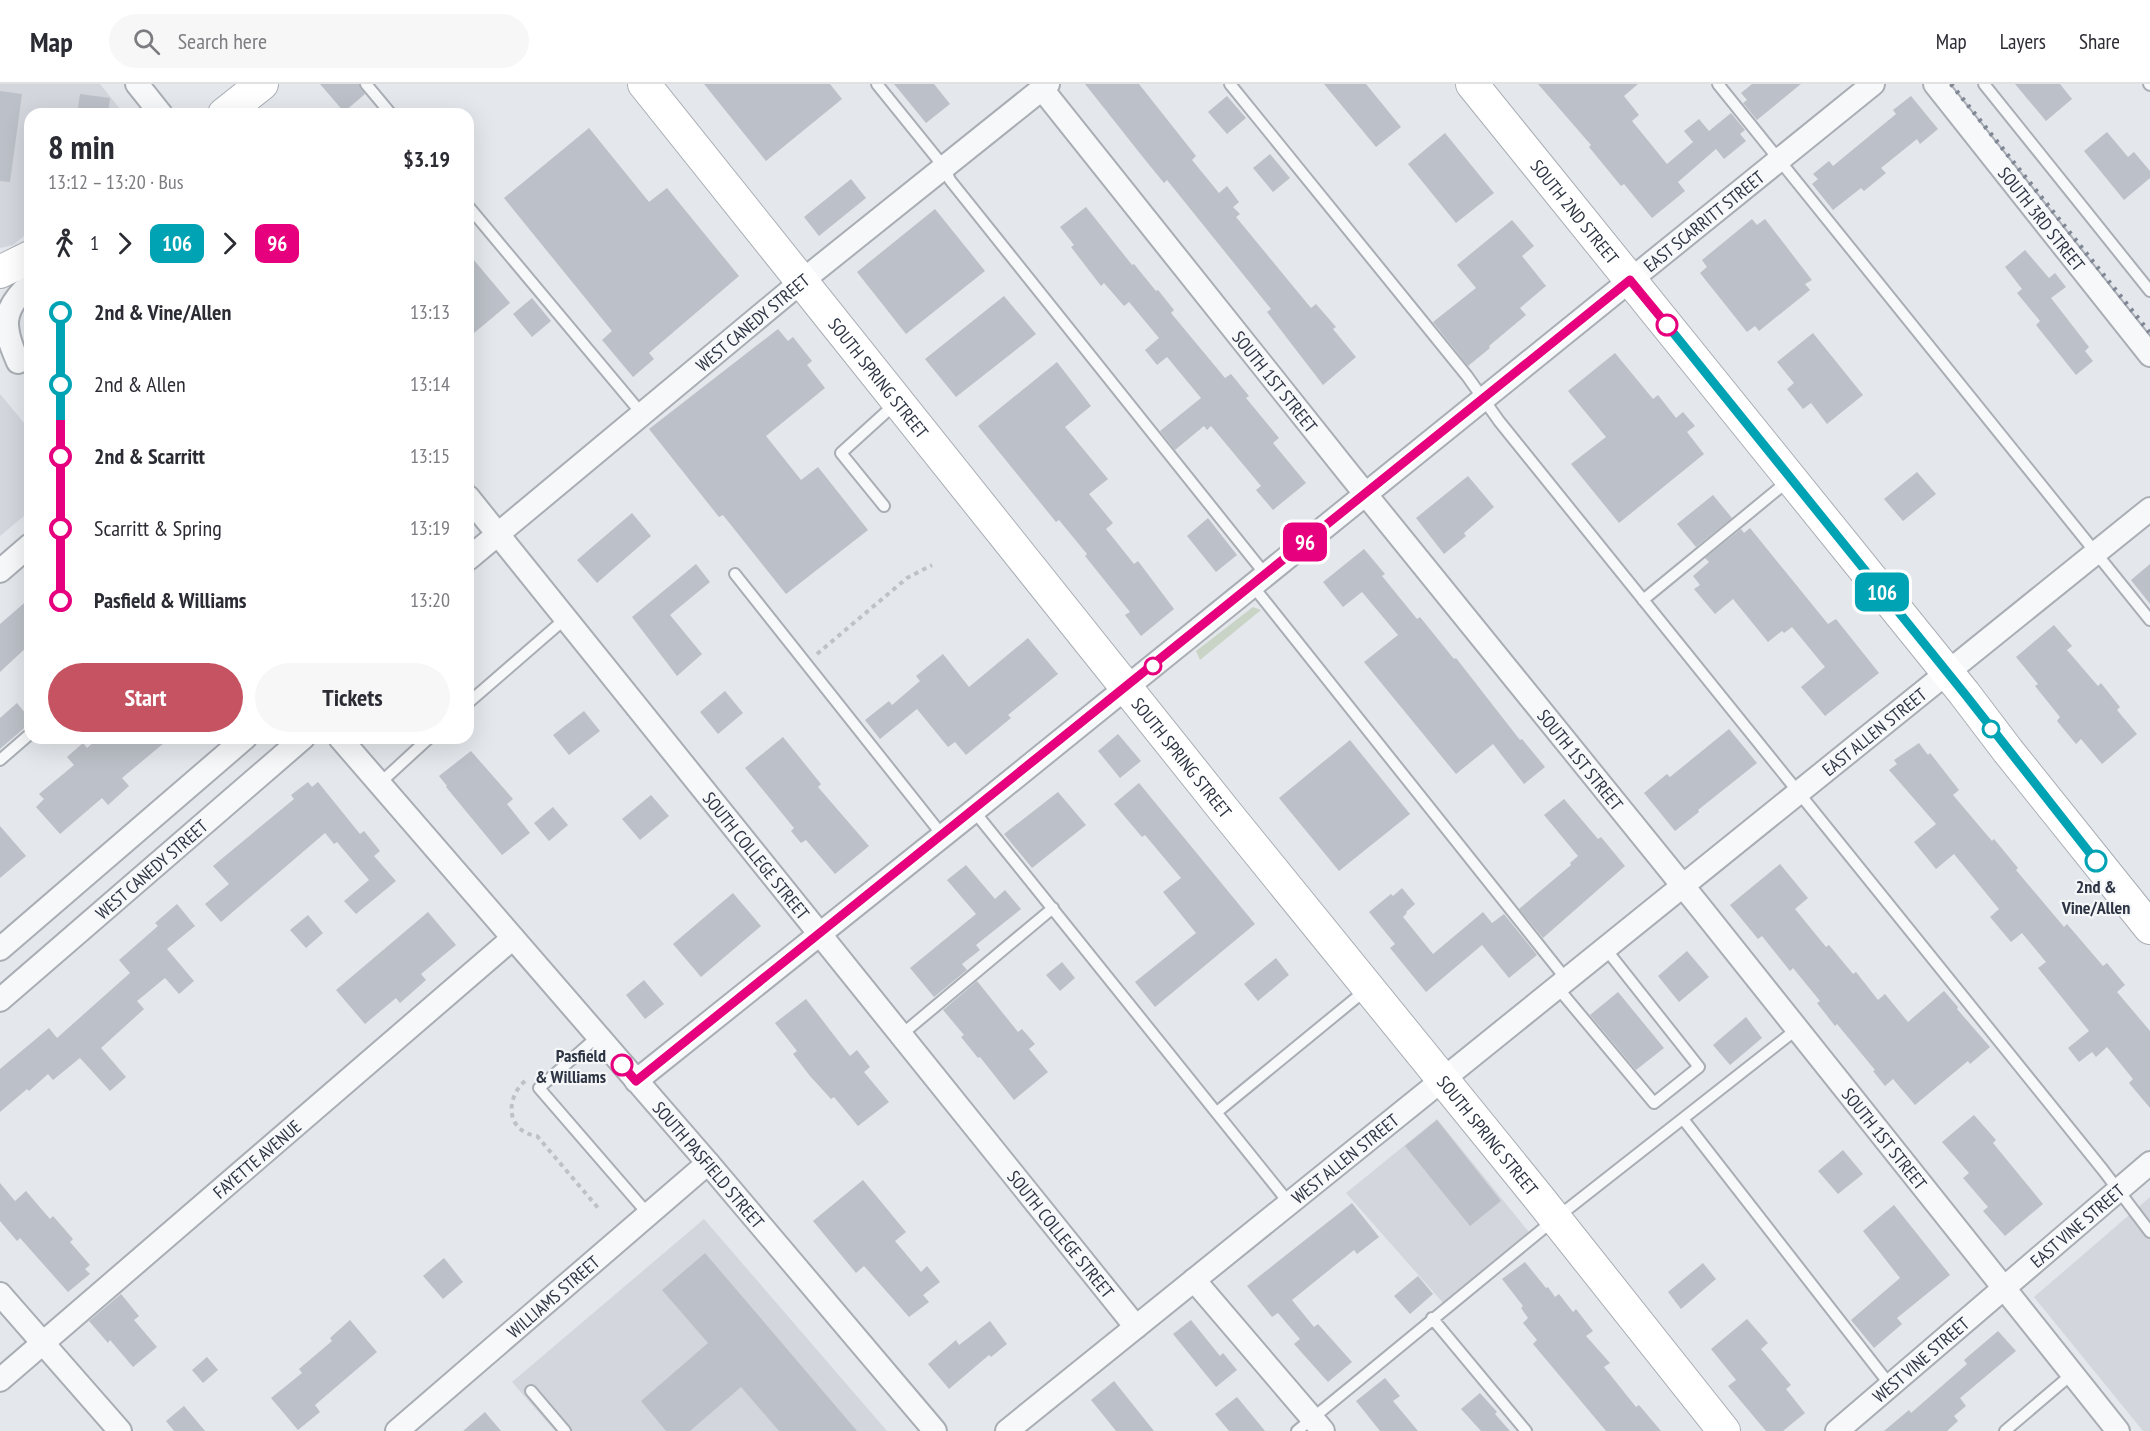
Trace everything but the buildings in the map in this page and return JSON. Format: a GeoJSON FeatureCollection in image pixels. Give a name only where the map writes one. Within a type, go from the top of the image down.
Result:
{"type":"FeatureCollection","features":[{"type":"Feature","properties":{"kind":"street"},"geometry":{"type":"LineString","coordinates":[[137,84],[156,108]]}},
{"type":"Feature","properties":{"kind":"street"},"geometry":{"type":"LineString","coordinates":[[232,108],[262,84]]}},
{"type":"Feature","properties":{"kind":"street","name":"SOUTH SPRING STREET"},"geometry":{"type":"LineString","coordinates":[[644,84],[1724,1431]]}},
{"type":"Feature","properties":{"kind":"street","name":"SOUTH 2ND STREET"},"geometry":{"type":"LineString","coordinates":[[1472,84],[1947,672],[2150,928]]}},
{"type":"Feature","properties":{"kind":"street","name":"EAST SCARRITT STREET"},"geometry":{"type":"LineString","coordinates":[[636,1081],[943,836],[1873,84]]}},
{"type":"Feature","properties":{"kind":"street","name":"SOUTH 3RD STREET"},"geometry":{"type":"LineString","coordinates":[[1935,84],[2150,355]]}},
{"type":"Feature","properties":{"kind":"street","name":"WEST CANEDY STREET"},"geometry":{"type":"LineString","coordinates":[[474,554],[802,281],[1045,86]]}},
{"type":"Feature","properties":{"kind":"street","name":"SOUTH 1ST STREET"},"geometry":{"type":"LineString","coordinates":[[1045,86],[1365,493],[1682,885],[2118,1431]]}},
{"type":"Feature","properties":{"kind":"street"},"geometry":{"type":"LineString","coordinates":[[0,272],[24,260]]}},
{"type":"Feature","properties":{"kind":"street"},"geometry":{"type":"LineString","coordinates":[[24,290],[11,304],[5,325],[7,337],[24,369]]}},
{"type":"Feature","properties":{"kind":"street"},"geometry":{"type":"LineString","coordinates":[[0,348],[24,369]]}},
{"type":"Feature","properties":{"kind":"street","name":"SOUTH COLLEGE STREET"},"geometry":{"type":"LineString","coordinates":[[474,504],[1136,1327]]}},
{"type":"Feature","properties":{"kind":"street","name":"EAST ALLEN STREET"},"geometry":{"type":"LineString","coordinates":[[1682,885],[2150,509]]}},
{"type":"Feature","properties":{"kind":"street"},"geometry":{"type":"LineString","coordinates":[[0,571],[24,550]]}},
{"type":"Feature","properties":{"kind":"street"},"geometry":{"type":"LineString","coordinates":[[0,949],[238,744]]}},
{"type":"Feature","properties":{"kind":"street","name":"WEST CANEDY STREET"},"geometry":{"type":"LineString","coordinates":[[0,1000],[296,744]]}},
{"type":"Feature","properties":{"kind":"street","name":"SOUTH PASFIELD STREET"},"geometry":{"type":"LineString","coordinates":[[345,744],[708,1163],[935,1431]]}},
{"type":"Feature","properties":{"kind":"street","name":"WEST ALLEN STREET"},"geometry":{"type":"LineString","coordinates":[[1007,1431],[1682,885]]}},
{"type":"Feature","properties":{"kind":"street","name":"FAYETTE AVENUE"},"geometry":{"type":"LineString","coordinates":[[0,1380],[513,938]]}},
{"type":"Feature","properties":{"kind":"street","name":"WILLIAMS STREET"},"geometry":{"type":"LineString","coordinates":[[397,1431],[708,1163]]}},
{"type":"Feature","properties":{"kind":"street","name":"EAST VINE STREET"},"geometry":{"type":"LineString","coordinates":[[2004,1287],[2150,1163]]}},
{"type":"Feature","properties":{"kind":"street"},"geometry":{"type":"LineString","coordinates":[[1194,1280],[1311,1427]]}},
{"type":"Feature","properties":{"kind":"street","name":"WEST VINE STREET"},"geometry":{"type":"LineString","coordinates":[[1837,1431],[2004,1287]]}},
{"type":"Feature","properties":{"kind":"street"},"geometry":{"type":"LineString","coordinates":[[0,1294],[120,1431]]}},
{"type":"Feature","properties":{"kind":"lane"},"geometry":{"type":"LineString","coordinates":[[366,84],[386,108]]}},
{"type":"Feature","properties":{"kind":"lane"},"geometry":{"type":"LineString","coordinates":[[877,84],[944,167],[950,180],[1259,580],[1654,1102],[1699,1067],[1605,948]]}},
{"type":"Feature","properties":{"kind":"lane"},"geometry":{"type":"LineString","coordinates":[[1230,84],[1467,376],[1643,600],[2150,1232]]}},
{"type":"Feature","properties":{"kind":"lane"},"geometry":{"type":"LineString","coordinates":[[1718,84],[2150,620]]}},
{"type":"Feature","properties":{"kind":"lane"},"geometry":{"type":"LineString","coordinates":[[1984,84],[2150,291]]}},
{"type":"Feature","properties":{"kind":"lane"},"geometry":{"type":"LineString","coordinates":[[474,213],[642,414]]}},
{"type":"Feature","properties":{"kind":"lane"},"geometry":{"type":"LineString","coordinates":[[884,506],[841,453],[898,402]]}},
{"type":"Feature","properties":{"kind":"lane"},"geometry":{"type":"LineString","coordinates":[[1643,600],[1791,478]]}},
{"type":"Feature","properties":{"kind":"lane"},"geometry":{"type":"LineString","coordinates":[[735,574],[943,836]]}},
{"type":"Feature","properties":{"kind":"lane"},"geometry":{"type":"LineString","coordinates":[[474,698],[566,618]]}},
{"type":"Feature","properties":{"kind":"lane"},"geometry":{"type":"LineString","coordinates":[[0,760],[24,739]]}},
{"type":"Feature","properties":{"kind":"lane"},"geometry":{"type":"LineString","coordinates":[[380,783],[422,744]]}},
{"type":"Feature","properties":{"kind":"lane"},"geometry":{"type":"LineString","coordinates":[[974,811],[1289,1203]]}},
{"type":"Feature","properties":{"kind":"lane"},"geometry":{"type":"LineString","coordinates":[[901,1035],[1053,908]]}},
{"type":"Feature","properties":{"kind":"lane"},"geometry":{"type":"LineString","coordinates":[[1217,1112],[1368,988]]}},
{"type":"Feature","properties":{"kind":"lane"},"geometry":{"type":"LineString","coordinates":[[1311,1427],[1432,1318],[1797,1029]]}},
{"type":"Feature","properties":{"kind":"lane"},"geometry":{"type":"LineString","coordinates":[[597,1037],[539,1088],[648,1214]]}},
{"type":"Feature","properties":{"kind":"lane"},"geometry":{"type":"LineString","coordinates":[[1683,1119],[1890,1385]]}},
{"type":"Feature","properties":{"kind":"lane"},"geometry":{"type":"LineString","coordinates":[[1432,1318],[1526,1431]]}},
{"type":"Feature","properties":{"kind":"lane"},"geometry":{"type":"LineString","coordinates":[[2004,1431],[2072,1374]]}},
{"type":"Feature","properties":{"kind":"lane"},"geometry":{"type":"LineString","coordinates":[[531,1391],[565,1431]]}},
{"type":"Feature","properties":{"kind":"path"},"geometry":{"type":"LineString","coordinates":[[805,663],[907,578],[932,565]]}},
{"type":"Feature","properties":{"kind":"path"},"geometry":{"type":"LineString","coordinates":[[527,1080],[514,1093],[512,1106],[516,1126],[523,1132],[537,1136],[598,1209]]}},
{"type":"Feature","properties":{"kind":"shaded area"},"geometry":{"type":"Polygon","coordinates":[[[0,84],[100,84],[119,108],[24,108],[24,236],[13,245],[0,248],[0,84]]]}},
{"type":"Feature","properties":{"kind":"shaded area"},"geometry":{"type":"Polygon","coordinates":[[[0,394],[24,423],[24,516],[0,536],[0,394]]]}},
{"type":"Feature","properties":{"kind":"shaded area"},"geometry":{"type":"Polygon","coordinates":[[[1437,1119],[1537,1242],[1452,1313],[1346,1193],[1437,1119]]]}},
{"type":"Feature","properties":{"kind":"shaded area"},"geometry":{"type":"Polygon","coordinates":[[[2150,1197],[2150,1431],[2143,1431],[2034,1297],[2150,1197]]]}},
{"type":"Feature","properties":{"kind":"shaded area"},"geometry":{"type":"Polygon","coordinates":[[[704,1219],[887,1431],[555,1431],[512,1382],[704,1219]]]}},
{"type":"Feature","properties":{"kind":"green space"},"geometry":{"type":"Polygon","coordinates":[[[1253,607],[1261,610],[1200,660],[1196,651],[1253,607]]]}},
{"type":"Feature","properties":{"kind":"railway"},"geometry":{"type":"LineString","coordinates":[[1951,84],[2150,333]]}},
{"type":"Feature","properties":{"kind":"bus line","name":"96"},"geometry":{"type":"LineString","coordinates":[[622,1065],[636,1081],[1154,666],[1630,280],[1667,325]]}},
{"type":"Feature","properties":{"kind":"bus line","name":"106"},"geometry":{"type":"LineString","coordinates":[[1667,325],[1964,693],[2096,861]]}},
{"type":"Feature","properties":{"kind":"place","name":"2nd & Vine/Allen"},"geometry":{"type":"Point","coordinates":[2096,861]}},
{"type":"Feature","properties":{"kind":"place","name":"Pasfield & Williams"},"geometry":{"type":"Point","coordinates":[622,1065]}}]}
